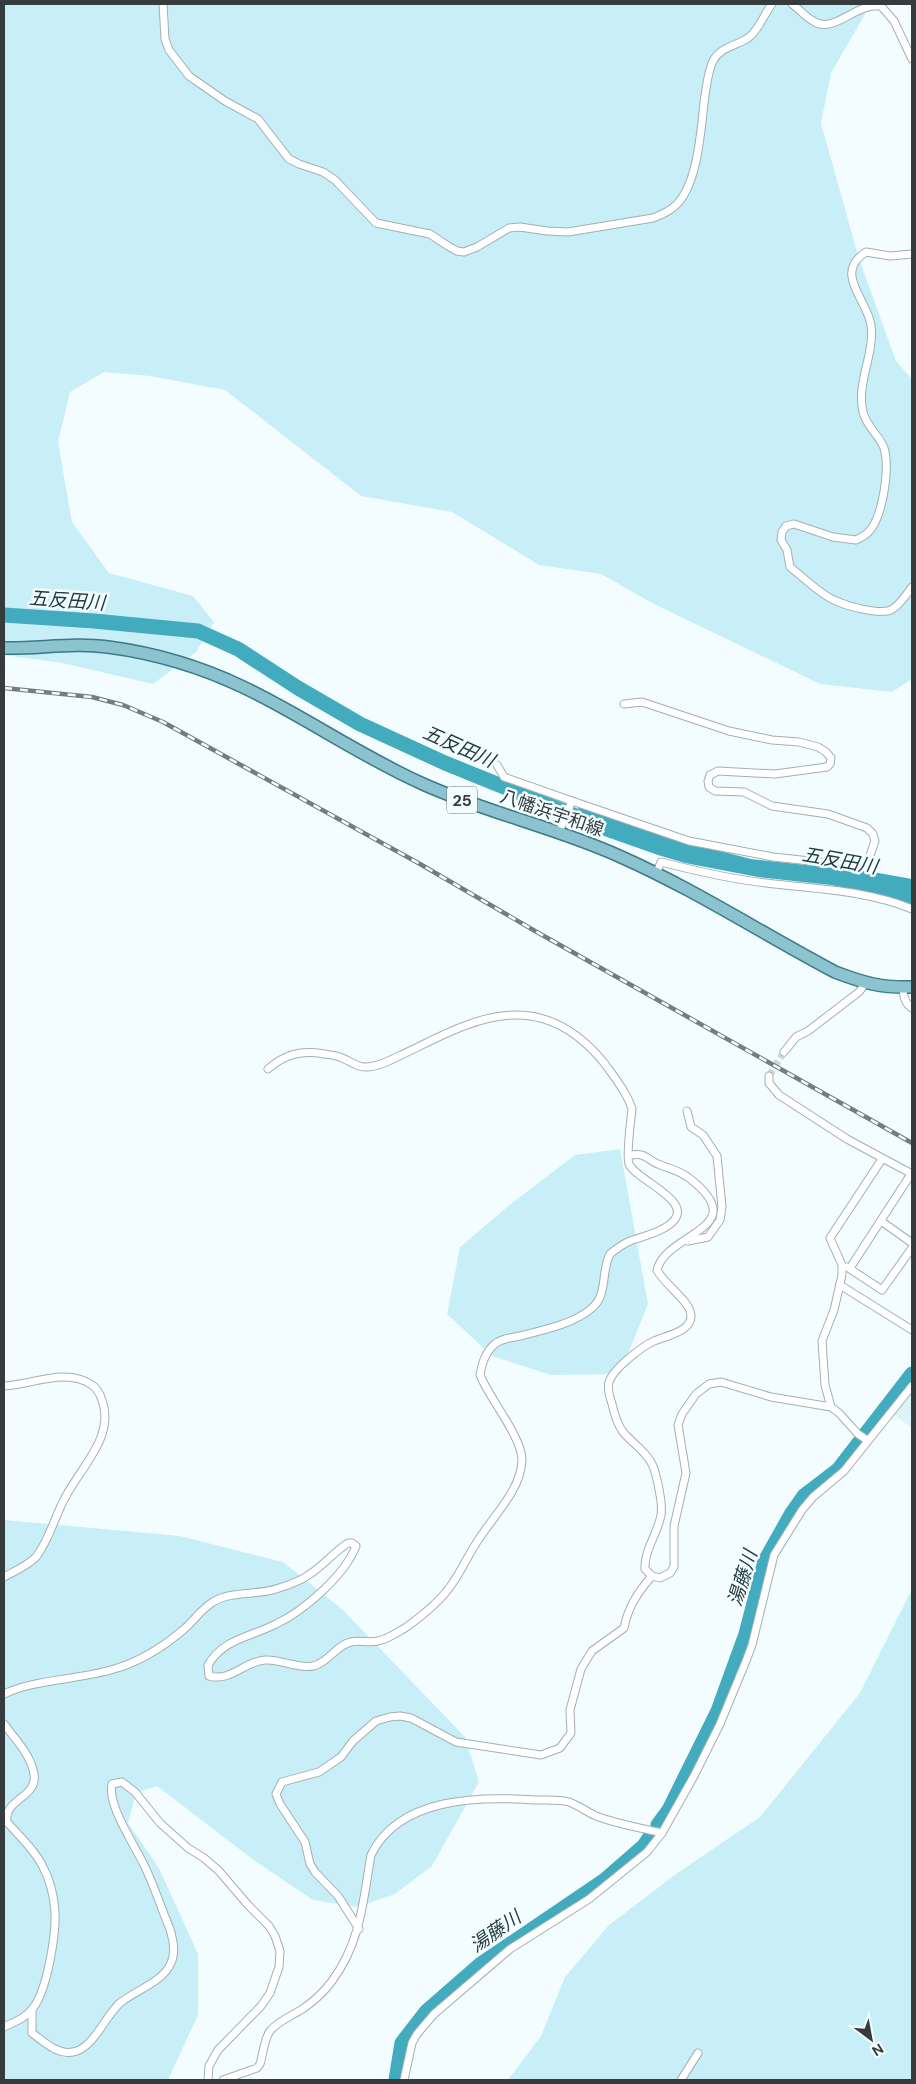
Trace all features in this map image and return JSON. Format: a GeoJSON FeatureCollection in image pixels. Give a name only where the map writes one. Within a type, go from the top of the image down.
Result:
{"type":"FeatureCollection","features":[{"type":"Feature","properties":{"kind":"main road","name":"八幡浜宇和線"},"geometry":{"type":"LineString","coordinates":[[4,648],[72,645],[107,647],[145,654],[198,668],[243,687],[385,766],[422,784],[493,811],[560,828],[618,855],[819,964],[865,984],[908,987]]}},
{"type":"Feature","properties":{"kind":"street"},"geometry":{"type":"LineString","coordinates":[[163,4],[165,39],[168,50],[178,64],[189,76],[216,95],[258,119],[289,159],[323,172],[335,180],[376,223],[430,234],[457,251],[464,252],[477,248],[509,228],[520,227],[568,232],[653,218],[664,214],[676,205],[689,185],[693,170],[708,76],[713,62],[726,49],[748,38],[772,4]]}},
{"type":"Feature","properties":{"kind":"street"},"geometry":{"type":"LineString","coordinates":[[792,4],[813,22],[823,25],[832,24],[860,8],[872,4],[881,6],[894,21],[912,59]]}},
{"type":"Feature","properties":{"kind":"street"},"geometry":{"type":"LineString","coordinates":[[912,254],[890,256],[866,252],[858,257],[852,270],[852,282],[868,313],[872,337],[864,375],[863,413],[883,448],[886,460],[882,500],[876,520],[870,531],[856,540],[833,537],[794,524],[786,526],[782,532],[781,540],[787,550],[790,567],[833,600],[868,610],[891,610],[900,603],[912,587]]}},
{"type":"Feature","properties":{"kind":"street"},"geometry":{"type":"LineString","coordinates":[[496,765],[504,777],[571,802],[689,841],[773,857],[866,867],[875,841],[873,834],[867,828],[828,814],[772,806],[744,792],[715,791],[709,786],[710,775],[718,771],[775,774],[827,767],[830,764],[831,758],[826,752],[818,747],[799,742],[772,740],[729,732],[642,702],[624,704]]}},
{"type":"Feature","properties":{"kind":"street"},"geometry":{"type":"LineString","coordinates":[[560,828],[571,802]]}},
{"type":"Feature","properties":{"kind":"street"},"geometry":{"type":"LineString","coordinates":[[656,874],[661,862],[725,878],[851,894],[902,905],[912,910]]}},
{"type":"Feature","properties":{"kind":"street"},"geometry":{"type":"LineString","coordinates":[[784,1052],[796,1037],[808,1031],[859,992],[865,984]]}},
{"type":"Feature","properties":{"kind":"street"},"geometry":{"type":"LineString","coordinates":[[908,987],[903,994],[912,1008]]}},
{"type":"Feature","properties":{"kind":"street"},"geometry":{"type":"LineString","coordinates":[[4,1694],[19,1688],[70,1680],[115,1669],[139,1659],[160,1647],[184,1629],[203,1609],[214,1601],[224,1596],[278,1589],[309,1575],[348,1543],[356,1546],[353,1554],[341,1572],[316,1596],[276,1624],[237,1638],[225,1646],[208,1665],[209,1676],[224,1678],[250,1663],[267,1660],[300,1667],[314,1666],[320,1664],[350,1642],[379,1641],[392,1636],[416,1620],[433,1606],[451,1585],[479,1538],[506,1501],[518,1478],[522,1459],[519,1449],[509,1426],[480,1375],[488,1352],[503,1339],[564,1323],[586,1313],[598,1301],[610,1254],[628,1242],[668,1226],[676,1218],[673,1201],[636,1172],[629,1163],[632,1109],[617,1081],[592,1048],[578,1036],[544,1019],[510,1015],[468,1024],[392,1059],[367,1068],[340,1056],[309,1051],[292,1054],[279,1060],[268,1069]]}},
{"type":"Feature","properties":{"kind":"street"},"geometry":{"type":"LineString","coordinates":[[770,1076],[768,1083],[779,1095],[882,1159],[912,1174],[850,1268]]}},
{"type":"Feature","properties":{"kind":"street"},"geometry":{"type":"LineString","coordinates":[[683,1242],[708,1236],[720,1220],[722,1207],[717,1156],[703,1135],[691,1127],[687,1111]]}},
{"type":"Feature","properties":{"kind":"street"},"geometry":{"type":"LineString","coordinates":[[630,1155],[642,1155],[657,1164],[680,1171],[706,1193],[713,1210],[711,1220],[704,1228],[668,1250],[659,1260],[657,1270],[662,1280],[690,1310],[689,1322],[684,1329],[676,1334],[652,1342],[636,1352],[614,1373],[609,1382],[610,1397],[615,1416],[622,1431],[646,1454],[652,1464],[656,1477],[662,1514],[645,1569],[652,1576],[660,1578],[670,1573],[674,1566],[674,1526],[686,1472],[678,1425],[682,1414],[696,1394],[709,1384],[721,1382],[771,1397],[831,1407],[863,1437]]}},
{"type":"Feature","properties":{"kind":"street"},"geometry":{"type":"LineString","coordinates":[[831,1407],[824,1385],[822,1341],[834,1310],[840,1285],[842,1265],[830,1238],[882,1159]]}},
{"type":"Feature","properties":{"kind":"street"},"geometry":{"type":"LineString","coordinates":[[881,1221],[912,1243]]}},
{"type":"Feature","properties":{"kind":"street"},"geometry":{"type":"LineString","coordinates":[[842,1265],[850,1268],[882,1290],[912,1248]]}},
{"type":"Feature","properties":{"kind":"street"},"geometry":{"type":"LineString","coordinates":[[840,1285],[912,1330]]}},
{"type":"Feature","properties":{"kind":"street"},"geometry":{"type":"LineString","coordinates":[[4,1386],[73,1376],[93,1385],[99,1391],[105,1416],[102,1434],[94,1451],[67,1494],[48,1537],[38,1554],[31,1562],[4,1577]]}},
{"type":"Feature","properties":{"kind":"street"},"geometry":{"type":"LineString","coordinates":[[404,2080],[412,2043],[424,2024],[434,2014],[510,1949],[589,1899],[647,1852],[662,1833],[720,1724],[746,1661],[752,1645],[774,1555],[802,1510],[813,1497],[844,1471],[863,1437],[912,1386]]}},
{"type":"Feature","properties":{"kind":"street"},"geometry":{"type":"LineString","coordinates":[[359,1928],[338,1896],[315,1872],[310,1864],[305,1842],[280,1804],[276,1794],[282,1782],[319,1772],[341,1757],[353,1741],[376,1721],[390,1717],[411,1718],[456,1742],[541,1755],[560,1748],[571,1733],[570,1710],[581,1668],[592,1651],[624,1628],[628,1611],[637,1593],[652,1576]]}},
{"type":"Feature","properties":{"kind":"street"},"geometry":{"type":"LineString","coordinates":[[4,1724],[30,1760],[34,1774],[34,1784],[29,1792],[10,1806],[6,1815],[7,1822],[43,1866],[50,1883],[55,1910],[54,1934],[46,1975],[38,2000],[32,2010],[4,2027]]}},
{"type":"Feature","properties":{"kind":"street"},"geometry":{"type":"LineString","coordinates":[[32,2010],[32,2033],[55,2049],[73,2052],[82,2048],[95,2036],[120,2003],[154,1981],[168,1969],[172,1961],[173,1939],[170,1929],[144,1865],[111,1796],[112,1784],[122,1782],[135,1792],[160,1823],[188,1848],[204,1858],[219,1871],[269,1926],[280,1951],[278,1974],[270,1993],[261,2006],[218,2050],[209,2066],[208,2080]]}},
{"type":"Feature","properties":{"kind":"street"},"geometry":{"type":"LineString","coordinates":[[223,2080],[257,2068],[260,2064],[268,2033],[304,2008],[323,1992],[333,1980],[352,1946],[359,1928],[370,1854],[375,1845],[388,1832],[408,1818],[429,1808],[451,1802],[486,1798],[568,1802],[598,1816],[662,1833]]}},
{"type":"Feature","properties":{"kind":"street"},"geometry":{"type":"LineString","coordinates":[[681,2080],[698,2053]]}},
{"type":"Feature","properties":{"kind":"shaded area"},"geometry":{"type":"Polygon","coordinates":[[[4,4],[871,4],[831,73],[821,123],[859,259],[896,361],[912,379],[912,679],[892,692],[820,684],[654,604],[601,574],[539,565],[452,512],[361,496],[225,390],[150,376],[104,372],[70,392],[58,442],[72,522],[109,573],[193,596],[214,622],[196,652],[153,684],[62,663],[4,655],[4,4]]]}},
{"type":"Feature","properties":{"kind":"shaded area"},"geometry":{"type":"Polygon","coordinates":[[[620,1149],[648,1304],[620,1374],[551,1375],[492,1356],[447,1314],[460,1247],[507,1207],[575,1155],[620,1149]]]}},
{"type":"Feature","properties":{"kind":"shaded area"},"geometry":{"type":"Polygon","coordinates":[[[912,1386],[912,1428],[890,1412],[912,1386]]]}},
{"type":"Feature","properties":{"kind":"shaded area"},"geometry":{"type":"Polygon","coordinates":[[[4,1520],[180,1536],[283,1562],[343,1610],[465,1737],[479,1782],[432,1866],[395,1894],[358,1907],[313,1900],[255,1861],[157,1786],[136,1793],[128,1823],[159,1868],[198,1954],[198,2015],[168,2080],[4,2080],[4,1520]]]}},
{"type":"Feature","properties":{"kind":"shaded area"},"geometry":{"type":"Polygon","coordinates":[[[912,1589],[912,2080],[508,2080],[541,2036],[565,1977],[609,1925],[676,1874],[760,1817],[860,1693],[912,1589]]]}},
{"type":"Feature","properties":{"kind":"water"},"geometry":{"type":"Polygon","coordinates":[[[579,807],[662,836],[751,859],[873,872],[912,879],[912,905],[880,895],[831,885],[758,877],[685,863],[573,825],[579,807]]]}},
{"type":"Feature","properties":{"kind":"waterway","name":"五反田川"},"geometry":{"type":"LineString","coordinates":[[4,615],[198,631],[238,649],[298,688],[360,724],[445,763],[593,823]]}},
{"type":"Feature","properties":{"kind":"waterway","name":"湯藤川"},"geometry":{"type":"LineString","coordinates":[[658,1825],[669,1810],[718,1711],[746,1634],[765,1561],[792,1513],[804,1496],[838,1470],[912,1374]]}},
{"type":"Feature","properties":{"kind":"waterway","name":"湯藤川"},"geometry":{"type":"LineString","coordinates":[[396,2080],[402,2043],[426,2012],[481,1964],[605,1880],[644,1846],[650,1837]]}},
{"type":"Feature","properties":{"kind":"tunnel"},"geometry":{"type":"LineString","coordinates":[[769,1076],[784,1052]]}},
{"type":"Feature","properties":{"kind":"railway"},"geometry":{"type":"LineString","coordinates":[[4,688],[92,697],[123,705],[163,722],[420,864],[535,931],[912,1143]]}}]}
